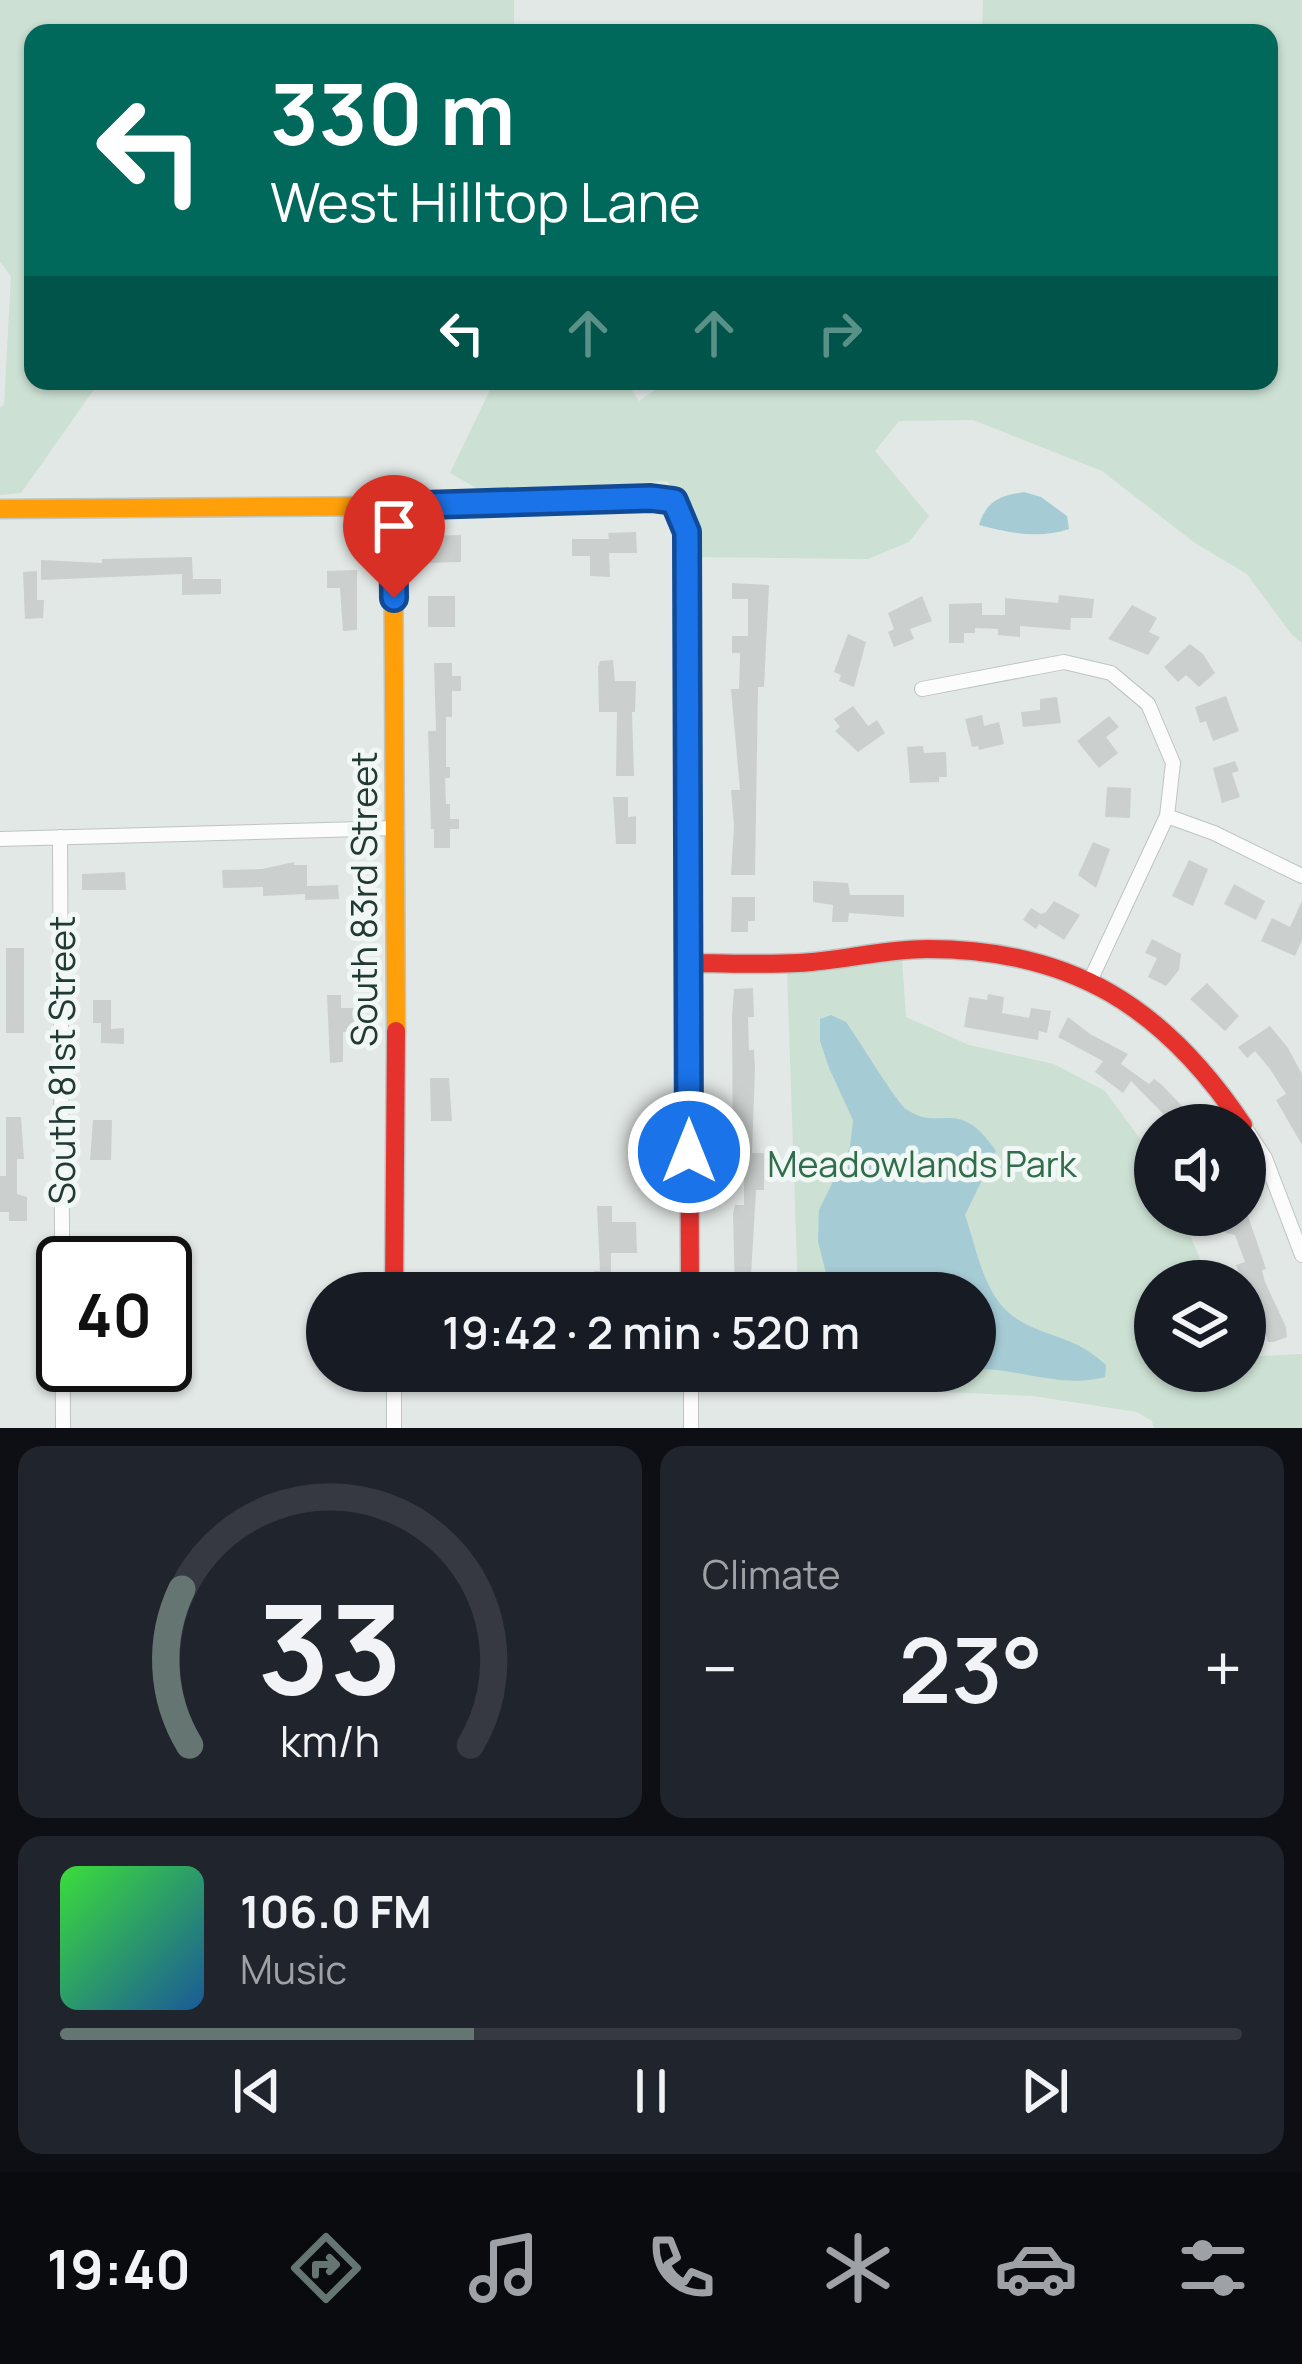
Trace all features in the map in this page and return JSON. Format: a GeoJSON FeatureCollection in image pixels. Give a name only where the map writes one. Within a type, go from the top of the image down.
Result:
{"type":"FeatureCollection","features":[{"type":"Feature","properties":{"kind":"street"},"geometry":{"type":"LineString","coordinates":[[0,509],[674,501],[687,532],[690,1272]]}},
{"type":"Feature","properties":{"kind":"street","name":"South 83rd Street"},"geometry":{"type":"LineString","coordinates":[[393,506],[394,1272]]}},
{"type":"Feature","properties":{"kind":"street"},"geometry":{"type":"LineString","coordinates":[[922,689],[1064,662],[1111,673],[1148,704],[1173,763],[1167,816],[1089,983]]}},
{"type":"Feature","properties":{"kind":"street"},"geometry":{"type":"LineString","coordinates":[[1167,816],[1302,876]]}},
{"type":"Feature","properties":{"kind":"street"},"geometry":{"type":"LineString","coordinates":[[0,838],[397,828]]}},
{"type":"Feature","properties":{"kind":"street","name":"South 81st Street"},"geometry":{"type":"LineString","coordinates":[[60,837],[63,1428]]}},
{"type":"Feature","properties":{"kind":"street"},"geometry":{"type":"LineString","coordinates":[[687,963],[814,962],[894,950],[962,950],[1016,959],[1089,983],[1158,1024],[1211,1077],[1229,1104]]}},
{"type":"Feature","properties":{"kind":"street"},"geometry":{"type":"LineString","coordinates":[[1266,1161],[1302,1255]]}},
{"type":"Feature","properties":{"kind":"street"},"geometry":{"type":"LineString","coordinates":[[394,1392],[394,1428]]}},
{"type":"Feature","properties":{"kind":"street"},"geometry":{"type":"LineString","coordinates":[[691,1392],[691,1428]]}},
{"type":"Feature","properties":{"kind":"green space"},"geometry":{"type":"Polygon","coordinates":[[[0,0],[514,0],[514,24],[24,24],[24,390],[94,390],[21,493],[0,495],[0,407],[4,405],[11,276],[0,262],[0,0]]]}},
{"type":"Feature","properties":{"kind":"green space"},"geometry":{"type":"Polygon","coordinates":[[[983,0],[1302,0],[1302,643],[1247,574],[1195,543],[1102,471],[973,420],[899,421],[875,451],[929,516],[909,542],[868,559],[694,557],[690,509],[667,481],[487,494],[450,473],[489,390],[632,390],[639,401],[655,390],[1278,390],[1278,24],[982,24],[983,0]]]}},
{"type":"Feature","properties":{"kind":"green space","name":"Meadowlands Park"},"geometry":{"type":"Polygon","coordinates":[[[902,958],[906,1017],[969,1045],[1054,1064],[1105,1091],[1134,1130],[1134,1236],[1191,1236],[1200,1260],[1134,1260],[1134,1392],[1266,1392],[1266,1356],[1302,1354],[1302,1428],[1154,1428],[1152,1421],[1137,1412],[1033,1396],[940,1392],[996,1392],[996,1272],[797,1272],[787,970],[902,958]]]}},
{"type":"Feature","properties":{"kind":"water"},"geometry":{"type":"Polygon","coordinates":[[[1024,492],[1041,497],[1067,516],[1069,529],[1024,534],[979,525],[996,501],[1024,492]]]}},
{"type":"Feature","properties":{"kind":"water"},"geometry":{"type":"Polygon","coordinates":[[[831,1015],[846,1022],[906,1109],[918,1116],[960,1119],[996,1151],[965,1215],[984,1272],[826,1272],[818,1241],[819,1210],[850,1147],[853,1120],[820,1041],[820,1019],[831,1015]]]}},
{"type":"Feature","properties":{"kind":"water"},"geometry":{"type":"Polygon","coordinates":[[[996,1297],[1022,1322],[1074,1343],[1106,1365],[1105,1377],[1056,1379],[996,1371],[996,1297]]]}},
{"type":"Feature","properties":{"kind":"building"},"geometry":{"type":"Polygon","coordinates":[[[636,532],[637,553],[609,553],[610,577],[590,576],[590,556],[572,556],[572,539],[609,539],[608,533],[636,532]]]}},
{"type":"Feature","properties":{"kind":"building"},"geometry":{"type":"Polygon","coordinates":[[[461,535],[461,562],[428,563],[428,536],[461,535]]]}},
{"type":"Feature","properties":{"kind":"building"},"geometry":{"type":"Polygon","coordinates":[[[192,557],[193,579],[221,579],[221,594],[182,595],[182,574],[41,580],[41,560],[102,563],[102,559],[192,557]]]}},
{"type":"Feature","properties":{"kind":"building"},"geometry":{"type":"Polygon","coordinates":[[[357,570],[357,630],[343,631],[340,588],[327,588],[327,571],[357,570]]]}},
{"type":"Feature","properties":{"kind":"building"},"geometry":{"type":"Polygon","coordinates":[[[37,571],[37,600],[44,600],[43,618],[25,619],[23,572],[37,571]]]}},
{"type":"Feature","properties":{"kind":"building"},"geometry":{"type":"Polygon","coordinates":[[[732,583],[769,585],[764,687],[758,687],[755,875],[731,875],[731,790],[740,790],[731,689],[739,689],[740,653],[732,653],[732,636],[748,636],[748,599],[732,599],[732,583]]]}},
{"type":"Feature","properties":{"kind":"building"},"geometry":{"type":"Polygon","coordinates":[[[1059,595],[1094,599],[1092,618],[1071,618],[1070,630],[1020,626],[1020,637],[975,628],[975,633],[964,633],[964,643],[949,643],[949,604],[982,603],[982,615],[1005,615],[1005,598],[1058,603],[1059,595]]]}},
{"type":"Feature","properties":{"kind":"building"},"geometry":{"type":"Polygon","coordinates":[[[428,596],[455,596],[455,627],[428,627],[428,596]]]}},
{"type":"Feature","properties":{"kind":"building"},"geometry":{"type":"Polygon","coordinates":[[[922,596],[932,621],[910,629],[914,639],[894,647],[888,613],[922,596]]]}},
{"type":"Feature","properties":{"kind":"building"},"geometry":{"type":"Polygon","coordinates":[[[1132,605],[1157,618],[1149,632],[1160,637],[1148,655],[1108,639],[1132,605]]]}},
{"type":"Feature","properties":{"kind":"building"},"geometry":{"type":"Polygon","coordinates":[[[848,634],[866,642],[854,687],[839,681],[841,675],[834,672],[848,634]]]}},
{"type":"Feature","properties":{"kind":"building"},"geometry":{"type":"Polygon","coordinates":[[[1190,644],[1215,673],[1199,687],[1186,675],[1178,682],[1164,667],[1190,644]]]}},
{"type":"Feature","properties":{"kind":"building"},"geometry":{"type":"Polygon","coordinates":[[[613,660],[615,681],[636,681],[634,776],[616,776],[617,712],[599,712],[598,667],[600,661],[613,660]]]}},
{"type":"Feature","properties":{"kind":"building"},"geometry":{"type":"Polygon","coordinates":[[[434,663],[452,663],[452,676],[461,676],[461,691],[452,691],[452,717],[446,717],[450,778],[445,778],[446,804],[450,804],[450,819],[459,819],[459,829],[450,829],[450,848],[434,848],[431,829],[428,731],[436,731],[434,663]]]}},
{"type":"Feature","properties":{"kind":"building"},"geometry":{"type":"Polygon","coordinates":[[[1226,696],[1239,731],[1213,741],[1195,707],[1226,696]]]}},
{"type":"Feature","properties":{"kind":"building"},"geometry":{"type":"Polygon","coordinates":[[[1057,697],[1061,723],[1023,727],[1021,712],[1040,710],[1040,699],[1057,697]]]}},
{"type":"Feature","properties":{"kind":"building"},"geometry":{"type":"Polygon","coordinates":[[[853,706],[868,726],[877,720],[885,733],[858,752],[835,731],[840,727],[834,719],[853,706]]]}},
{"type":"Feature","properties":{"kind":"building"},"geometry":{"type":"Polygon","coordinates":[[[982,715],[984,726],[999,722],[1004,744],[979,750],[972,747],[965,719],[982,715]]]}},
{"type":"Feature","properties":{"kind":"building"},"geometry":{"type":"Polygon","coordinates":[[[1109,716],[1119,727],[1106,737],[1118,753],[1099,768],[1077,741],[1109,716]]]}},
{"type":"Feature","properties":{"kind":"building"},"geometry":{"type":"Polygon","coordinates":[[[923,746],[924,753],[946,752],[947,777],[939,777],[939,782],[910,783],[907,747],[923,746]]]}},
{"type":"Feature","properties":{"kind":"building"},"geometry":{"type":"Polygon","coordinates":[[[1235,761],[1239,771],[1232,773],[1240,797],[1222,803],[1213,768],[1235,761]]]}},
{"type":"Feature","properties":{"kind":"building"},"geometry":{"type":"Polygon","coordinates":[[[1107,787],[1131,788],[1130,818],[1105,817],[1107,787]]]}},
{"type":"Feature","properties":{"kind":"building"},"geometry":{"type":"Polygon","coordinates":[[[613,797],[628,797],[628,817],[636,816],[636,844],[616,844],[613,797]]]}},
{"type":"Feature","properties":{"kind":"building"},"geometry":{"type":"Polygon","coordinates":[[[1093,842],[1110,849],[1096,888],[1078,875],[1093,842]]]}},
{"type":"Feature","properties":{"kind":"building"},"geometry":{"type":"Polygon","coordinates":[[[1189,860],[1208,869],[1193,906],[1172,896],[1189,860]]]}},
{"type":"Feature","properties":{"kind":"building"},"geometry":{"type":"Polygon","coordinates":[[[294,862],[307,865],[307,886],[338,885],[339,899],[305,900],[305,894],[263,896],[263,887],[223,888],[222,870],[294,862]]]}},
{"type":"Feature","properties":{"kind":"building"},"geometry":{"type":"Polygon","coordinates":[[[125,872],[126,890],[82,890],[82,874],[125,872]]]}},
{"type":"Feature","properties":{"kind":"building"},"geometry":{"type":"Polygon","coordinates":[[[813,881],[848,883],[850,895],[904,895],[904,917],[849,913],[848,922],[832,922],[833,905],[813,902],[813,881]]]}},
{"type":"Feature","properties":{"kind":"building"},"geometry":{"type":"Polygon","coordinates":[[[1234,884],[1265,901],[1256,920],[1224,904],[1234,884]]]}},
{"type":"Feature","properties":{"kind":"building"},"geometry":{"type":"Polygon","coordinates":[[[732,897],[755,897],[755,921],[748,921],[748,932],[731,932],[732,897]]]}},
{"type":"Feature","properties":{"kind":"building"},"geometry":{"type":"Polygon","coordinates":[[[1054,901],[1080,915],[1064,940],[1023,920],[1031,908],[1041,914],[1054,901]]]}},
{"type":"Feature","properties":{"kind":"building"},"geometry":{"type":"Polygon","coordinates":[[[1302,901],[1302,940],[1295,956],[1261,941],[1272,918],[1290,927],[1302,901]]]}},
{"type":"Feature","properties":{"kind":"building"},"geometry":{"type":"Polygon","coordinates":[[[1152,939],[1181,954],[1179,970],[1166,986],[1148,977],[1157,958],[1145,953],[1152,939]]]}},
{"type":"Feature","properties":{"kind":"building"},"geometry":{"type":"Polygon","coordinates":[[[6,948],[24,948],[24,1033],[6,1033],[6,948]]]}},
{"type":"Feature","properties":{"kind":"building"},"geometry":{"type":"Polygon","coordinates":[[[1207,983],[1239,1016],[1225,1031],[1190,999],[1207,983]]]}},
{"type":"Feature","properties":{"kind":"building"},"geometry":{"type":"Polygon","coordinates":[[[753,988],[754,1017],[748,1017],[755,1069],[752,1153],[764,1153],[764,1190],[756,1190],[751,1272],[734,1272],[733,1214],[735,1205],[744,1205],[744,1172],[733,1169],[734,989],[753,988]]]}},
{"type":"Feature","properties":{"kind":"building"},"geometry":{"type":"Polygon","coordinates":[[[988,994],[1004,997],[1002,1013],[1029,1018],[1031,1008],[1051,1011],[1047,1033],[1039,1031],[1038,1040],[964,1027],[969,997],[987,1000],[988,994]]]}},
{"type":"Feature","properties":{"kind":"building"},"geometry":{"type":"Polygon","coordinates":[[[327,995],[341,995],[341,1008],[364,1008],[364,1031],[343,1032],[343,1062],[330,1063],[327,995]]]}},
{"type":"Feature","properties":{"kind":"building"},"geometry":{"type":"Polygon","coordinates":[[[93,1000],[111,1000],[111,1029],[124,1028],[124,1044],[101,1043],[101,1023],[93,1023],[93,1000]]]}},
{"type":"Feature","properties":{"kind":"building"},"geometry":{"type":"Polygon","coordinates":[[[1068,1017],[1128,1054],[1121,1064],[1149,1084],[1154,1079],[1180,1104],[1153,1104],[1131,1081],[1123,1093],[1095,1072],[1103,1061],[1058,1037],[1068,1017]]]}},
{"type":"Feature","properties":{"kind":"building"},"geometry":{"type":"Polygon","coordinates":[[[1270,1026],[1302,1074],[1302,1145],[1276,1100],[1286,1094],[1270,1069],[1255,1051],[1247,1058],[1238,1047],[1270,1026]]]}},
{"type":"Feature","properties":{"kind":"building"},"geometry":{"type":"Polygon","coordinates":[[[430,1078],[449,1078],[452,1121],[431,1121],[430,1078]]]}},
{"type":"Feature","properties":{"kind":"building"},"geometry":{"type":"Polygon","coordinates":[[[6,1117],[21,1117],[24,1159],[17,1159],[17,1194],[27,1197],[27,1221],[9,1221],[9,1212],[0,1212],[0,1176],[6,1176],[6,1117]]]}},
{"type":"Feature","properties":{"kind":"building"},"geometry":{"type":"Polygon","coordinates":[[[93,1120],[112,1120],[111,1160],[90,1160],[93,1120]]]}},
{"type":"Feature","properties":{"kind":"building"},"geometry":{"type":"Polygon","coordinates":[[[597,1206],[612,1206],[612,1222],[636,1222],[637,1253],[611,1253],[611,1272],[594,1272],[600,1271],[597,1206]]]}},
{"type":"Feature","properties":{"kind":"building"},"geometry":{"type":"Polygon","coordinates":[[[1235,1236],[1255,1236],[1263,1260],[1244,1260],[1235,1236]]]}},
{"type":"Feature","properties":{"kind":"building"},"geometry":{"type":"Polygon","coordinates":[[[1266,1284],[1287,1337],[1268,1342],[1266,1335],[1266,1284]]]}},
{"type":"Feature","properties":{"kind":"traffic: slow"},"geometry":{"type":"LineString","coordinates":[[0,509],[674,501],[687,532],[688,801]]}},
{"type":"Feature","properties":{"kind":"traffic: slow"},"geometry":{"type":"LineString","coordinates":[[393,506],[396,1031]]}},
{"type":"Feature","properties":{"kind":"traffic: jam"},"geometry":{"type":"LineString","coordinates":[[688,801],[690,1272]]}},
{"type":"Feature","properties":{"kind":"traffic: jam"},"geometry":{"type":"LineString","coordinates":[[687,963],[798,963],[927,949],[1026,960],[1070,974],[1147,1017],[1181,1048],[1228,1104]]}},
{"type":"Feature","properties":{"kind":"traffic: jam"},"geometry":{"type":"LineString","coordinates":[[394,1272],[396,1031]]}},
{"type":"Feature","properties":{"kind":"route"},"geometry":{"type":"LineString","coordinates":[[394,598],[393,506],[674,501],[687,532],[689,1152]]}}]}
